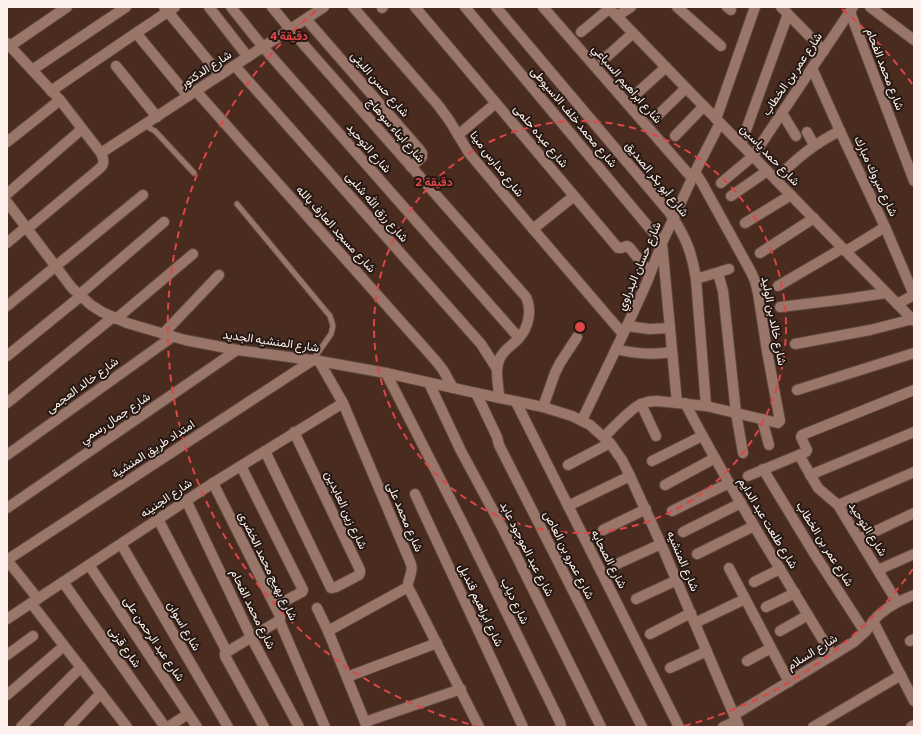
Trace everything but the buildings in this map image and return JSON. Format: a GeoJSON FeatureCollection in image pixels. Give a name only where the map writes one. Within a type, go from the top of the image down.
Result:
{"type":"FeatureCollection","features":[{"type":"Feature","properties":{"kind":"street"},"geometry":{"type":"LineString","coordinates":[[7,243],[103,166],[104,163],[101,153],[60,100],[8,44],[67,7]]}},
{"type":"Feature","properties":{"kind":"street"},"geometry":{"type":"LineString","coordinates":[[32,70],[126,7]]}},
{"type":"Feature","properties":{"kind":"street"},"geometry":{"type":"LineString","coordinates":[[209,7],[248,57]]}},
{"type":"Feature","properties":{"kind":"street","name":"شارع التوحيد"},"geometry":{"type":"LineString","coordinates":[[231,7],[263,47],[519,338]]}},
{"type":"Feature","properties":{"kind":"street","name":"شارع ابناء سوهاج"},"geometry":{"type":"LineString","coordinates":[[272,7],[526,297],[529,303],[529,317],[526,327],[519,338]]}},
{"type":"Feature","properties":{"kind":"street","name":"شارع مدارس مينا"},"geometry":{"type":"LineString","coordinates":[[353,7],[438,105],[469,153],[533,229],[625,330]]}},
{"type":"Feature","properties":{"kind":"street","name":"شارع عبده حلمى"},"geometry":{"type":"LineString","coordinates":[[415,7],[618,248],[629,247],[650,273]]}},
{"type":"Feature","properties":{"kind":"street","name":"شارع محمد خلف الاسيوطى"},"geometry":{"type":"LineString","coordinates":[[465,7],[662,243]]}},
{"type":"Feature","properties":{"kind":"street","name":"شارع أبو بكر الصديق"},"geometry":{"type":"LineString","coordinates":[[496,7],[674,219],[686,240],[693,259],[696,279],[706,406]]}},
{"type":"Feature","properties":{"kind":"street","name":"شارع ابراهيم السباعي"},"geometry":{"type":"LineString","coordinates":[[543,7],[694,175]]}},
{"type":"Feature","properties":{"kind":"street"},"geometry":{"type":"LineString","coordinates":[[581,32],[612,10],[631,7]]}},
{"type":"Feature","properties":{"kind":"street"},"geometry":{"type":"LineString","coordinates":[[677,7],[721,46]]}},
{"type":"Feature","properties":{"kind":"street","name":"شارع حسان البدراوي"},"geometry":{"type":"LineString","coordinates":[[582,420],[625,330],[662,243],[718,121],[755,7]]}},
{"type":"Feature","properties":{"kind":"street"},"geometry":{"type":"LineString","coordinates":[[870,7],[914,40]]}},
{"type":"Feature","properties":{"kind":"street"},"geometry":{"type":"LineString","coordinates":[[51,91],[169,9],[220,75]]}},
{"type":"Feature","properties":{"kind":"street","name":"شارع الدكتور"},"geometry":{"type":"LineString","coordinates":[[101,153],[306,19],[317,9]]}},
{"type":"Feature","properties":{"kind":"street","name":"شارع حمد ياسين"},"geometry":{"type":"LineString","coordinates":[[612,10],[718,121],[913,320]]}},
{"type":"Feature","properties":{"kind":"street"},"geometry":{"type":"LineString","coordinates":[[741,144],[784,10],[824,51]]}},
{"type":"Feature","properties":{"kind":"street","name":"شارع عمر بن الخطاب"},"geometry":{"type":"LineString","coordinates":[[721,183],[753,156],[851,10]]}},
{"type":"Feature","properties":{"kind":"street","name":"شارع محمد الفحام"},"geometry":{"type":"LineString","coordinates":[[851,10],[914,181]]}},
{"type":"Feature","properties":{"kind":"street","name":"شارع حسن الليثى"},"geometry":{"type":"LineString","coordinates":[[306,19],[422,153],[422,158],[411,167]]}},
{"type":"Feature","properties":{"kind":"street","name":"شارع مسجد العارف بالله"},"geometry":{"type":"LineString","coordinates":[[136,32],[436,361],[453,388]]}},
{"type":"Feature","properties":{"kind":"street"},"geometry":{"type":"LineString","coordinates":[[603,60],[633,33]]}},
{"type":"Feature","properties":{"kind":"street"},"geometry":{"type":"LineString","coordinates":[[116,66],[157,117]]}},
{"type":"Feature","properties":{"kind":"street","name":"شارع رزق الله شلبى"},"geometry":{"type":"LineString","coordinates":[[235,66],[481,344],[497,369]]}},
{"type":"Feature","properties":{"kind":"street"},"geometry":{"type":"LineString","coordinates":[[635,95],[666,67]]}},
{"type":"Feature","properties":{"kind":"street","name":"شارع مبروك مبارك"},"geometry":{"type":"LineString","coordinates":[[812,68],[885,227],[914,295]]}},
{"type":"Feature","properties":{"kind":"street"},"geometry":{"type":"LineString","coordinates":[[655,118],[686,88]]}},
{"type":"Feature","properties":{"kind":"street"},"geometry":{"type":"LineString","coordinates":[[7,142],[60,100]]}},
{"type":"Feature","properties":{"kind":"street"},"geometry":{"type":"LineString","coordinates":[[458,135],[496,103]]}},
{"type":"Feature","properties":{"kind":"street"},"geometry":{"type":"LineString","coordinates":[[675,136],[704,106]]}},
{"type":"Feature","properties":{"kind":"street"},"geometry":{"type":"LineString","coordinates":[[782,113],[796,136]]}},
{"type":"Feature","properties":{"kind":"street"},"geometry":{"type":"LineString","coordinates":[[7,194],[82,129]]}},
{"type":"Feature","properties":{"kind":"street"},"geometry":{"type":"LineString","coordinates":[[776,180],[794,161],[814,145],[840,131]]}},
{"type":"Feature","properties":{"kind":"street"},"geometry":{"type":"LineString","coordinates":[[807,132],[814,145]]}},
{"type":"Feature","properties":{"kind":"street"},"geometry":{"type":"LineString","coordinates":[[731,196],[767,171]]}},
{"type":"Feature","properties":{"kind":"street","name":"شارع خالد بن الوليد"},"geometry":{"type":"LineString","coordinates":[[694,175],[702,183],[755,281],[780,421],[778,423],[762,419]]}},
{"type":"Feature","properties":{"kind":"street"},"geometry":{"type":"LineString","coordinates":[[7,306],[142,195]]}},
{"type":"Feature","properties":{"kind":"street"},"geometry":{"type":"LineString","coordinates":[[745,223],[791,195]]}},
{"type":"Feature","properties":{"kind":"street"},"geometry":{"type":"LineString","coordinates":[[533,229],[574,196]]}},
{"type":"Feature","properties":{"kind":"street","name":"شارع المنشيه الجديد"},"geometry":{"type":"LineString","coordinates":[[7,202],[63,278],[91,305],[126,323],[185,340],[237,350],[386,373],[543,407],[563,412],[582,420]]}},
{"type":"Feature","properties":{"kind":"street"},"geometry":{"type":"LineString","coordinates":[[760,253],[814,218]]}},
{"type":"Feature","properties":{"kind":"street"},"geometry":{"type":"LineString","coordinates":[[7,356],[164,222]]}},
{"type":"Feature","properties":{"kind":"street"},"geometry":{"type":"LineString","coordinates":[[778,286],[885,227]]}},
{"type":"Feature","properties":{"kind":"street"},"geometry":{"type":"LineString","coordinates":[[662,243],[672,352],[681,403]]}},
{"type":"Feature","properties":{"kind":"street"},"geometry":{"type":"LineString","coordinates":[[7,403],[193,254]]}},
{"type":"Feature","properties":{"kind":"street"},"geometry":{"type":"LineString","coordinates":[[696,279],[729,269]]}},
{"type":"Feature","properties":{"kind":"street"},"geometry":{"type":"LineString","coordinates":[[718,273],[723,291],[736,413],[744,453]]}},
{"type":"Feature","properties":{"kind":"street","name":"شارع خالد العجمى"},"geometry":{"type":"LineString","coordinates":[[7,455],[167,335],[219,275]]}},
{"type":"Feature","properties":{"kind":"street"},"geometry":{"type":"LineString","coordinates":[[780,307],[886,293]]}},
{"type":"Feature","properties":{"kind":"street"},"geometry":{"type":"LineString","coordinates":[[897,304],[914,295]]}},
{"type":"Feature","properties":{"kind":"street"},"geometry":{"type":"LineString","coordinates":[[796,344],[913,320]]}},
{"type":"Feature","properties":{"kind":"street"},"geometry":{"type":"LineString","coordinates":[[625,330],[670,328]]}},
{"type":"Feature","properties":{"kind":"street"},"geometry":{"type":"LineString","coordinates":[[543,407],[560,363],[577,337]]}},
{"type":"Feature","properties":{"kind":"street"},"geometry":{"type":"LineString","coordinates":[[499,398],[497,369],[500,358],[519,338]]}},
{"type":"Feature","properties":{"kind":"street"},"geometry":{"type":"LineString","coordinates":[[616,349],[638,354],[661,354],[672,352]]}},
{"type":"Feature","properties":{"kind":"street","name":"شارع جمال رسمي"},"geometry":{"type":"LineString","coordinates":[[7,508],[237,350]]}},
{"type":"Feature","properties":{"kind":"street"},"geometry":{"type":"LineString","coordinates":[[797,390],[914,353]]}},
{"type":"Feature","properties":{"kind":"street","name":"شارع محمد على"},"geometry":{"type":"LineString","coordinates":[[316,361],[343,403],[411,564],[412,572],[408,580],[408,587]]}},
{"type":"Feature","properties":{"kind":"street","name":"امتداد طريق المنشية"},"geometry":{"type":"LineString","coordinates":[[7,560],[316,361]]}},
{"type":"Feature","properties":{"kind":"street","name":"شارع دياب"},"geometry":{"type":"LineString","coordinates":[[386,373],[462,522],[560,722],[561,727]]}},
{"type":"Feature","properties":{"kind":"street","name":"شارع عبد الموجود عابد"},"geometry":{"type":"LineString","coordinates":[[429,383],[461,451],[503,529],[601,727]]}},
{"type":"Feature","properties":{"kind":"street"},"geometry":{"type":"LineString","coordinates":[[748,476],[803,453],[802,435],[914,390]]}},
{"type":"Feature","properties":{"kind":"street","name":"شارع عمرو بن العاص"},"geometry":{"type":"LineString","coordinates":[[476,393],[497,437],[502,452],[642,727]]}},
{"type":"Feature","properties":{"kind":"street"},"geometry":{"type":"LineString","coordinates":[[568,465],[607,440],[634,408],[641,404],[657,401],[706,406],[762,419],[770,445]]}},
{"type":"Feature","properties":{"kind":"street","name":"شارع الصحابه"},"geometry":{"type":"LineString","coordinates":[[516,402],[679,727]]}},
{"type":"Feature","properties":{"kind":"street","name":"شارع الجنينه"},"geometry":{"type":"LineString","coordinates":[[7,619],[186,500],[343,403]]}},
{"type":"Feature","properties":{"kind":"street","name":"شارع طلعت عبد الدايم"},"geometry":{"type":"LineString","coordinates":[[681,403],[832,655]]}},
{"type":"Feature","properties":{"kind":"street"},"geometry":{"type":"LineString","coordinates":[[641,404],[656,436]]}},
{"type":"Feature","properties":{"kind":"street","name":"شارع المنشيه"},"geometry":{"type":"LineString","coordinates":[[582,420],[607,440],[622,460],[646,509],[736,721]]}},
{"type":"Feature","properties":{"kind":"street","name":"شارع زين العابدين"},"geometry":{"type":"LineString","coordinates":[[265,451],[331,588],[359,575],[361,572],[294,432]]}},
{"type":"Feature","properties":{"kind":"street"},"geometry":{"type":"LineString","coordinates":[[810,474],[914,432]]}},
{"type":"Feature","properties":{"kind":"street"},"geometry":{"type":"LineString","coordinates":[[652,461],[702,436]]}},
{"type":"Feature","properties":{"kind":"street","name":"شارع التوحيد"},"geometry":{"type":"LineString","coordinates":[[803,453],[810,474],[818,488],[838,505],[897,602]]}},
{"type":"Feature","properties":{"kind":"street"},"geometry":{"type":"LineString","coordinates":[[665,485],[715,458]]}},
{"type":"Feature","properties":{"kind":"street"},"geometry":{"type":"LineString","coordinates":[[240,466],[303,590],[302,592],[275,606]]}},
{"type":"Feature","properties":{"kind":"street","name":"شارع عمر بن الخطاب"},"geometry":{"type":"LineString","coordinates":[[763,469],[812,550],[865,632]]}},
{"type":"Feature","properties":{"kind":"street"},"geometry":{"type":"LineString","coordinates":[[838,505],[914,472]]}},
{"type":"Feature","properties":{"kind":"street"},"geometry":{"type":"LineString","coordinates":[[568,506],[630,476]]}},
{"type":"Feature","properties":{"kind":"street"},"geometry":{"type":"LineString","coordinates":[[672,511],[729,482]]}},
{"type":"Feature","properties":{"kind":"street","name":"شارع بهيج محمد الخضرى"},"geometry":{"type":"LineString","coordinates":[[213,483],[280,616],[280,620],[325,727]]}},
{"type":"Feature","properties":{"kind":"street","name":"شارع ابراهيم قنديل"},"geometry":{"type":"LineString","coordinates":[[415,494],[523,727]]}},
{"type":"Feature","properties":{"kind":"street","name":"شارع محمد الفحام"},"geometry":{"type":"LineString","coordinates":[[186,500],[252,637],[299,727]]}},
{"type":"Feature","properties":{"kind":"street"},"geometry":{"type":"LineString","coordinates":[[683,532],[741,503]]}},
{"type":"Feature","properties":{"kind":"street"},"geometry":{"type":"LineString","coordinates":[[603,530],[646,509]]}},
{"type":"Feature","properties":{"kind":"street"},"geometry":{"type":"LineString","coordinates":[[859,539],[914,513]]}},
{"type":"Feature","properties":{"kind":"street"},"geometry":{"type":"LineString","coordinates":[[158,519],[227,652]]}},
{"type":"Feature","properties":{"kind":"street"},"geometry":{"type":"LineString","coordinates":[[696,554],[754,526]]}},
{"type":"Feature","properties":{"kind":"street","name":"شارع اسوان"},"geometry":{"type":"LineString","coordinates":[[121,544],[226,724]]}},
{"type":"Feature","properties":{"kind":"street"},"geometry":{"type":"LineString","coordinates":[[617,564],[661,544]]}},
{"type":"Feature","properties":{"kind":"street"},"geometry":{"type":"LineString","coordinates":[[878,570],[914,554]]}},
{"type":"Feature","properties":{"kind":"street"},"geometry":{"type":"LineString","coordinates":[[7,560],[64,646],[127,727]]}},
{"type":"Feature","properties":{"kind":"street","name":"شارع عبد الرحمن على"},"geometry":{"type":"LineString","coordinates":[[89,565],[197,727]]}},
{"type":"Feature","properties":{"kind":"street"},"geometry":{"type":"LineString","coordinates":[[729,568],[789,682]]}},
{"type":"Feature","properties":{"kind":"street"},"geometry":{"type":"LineString","coordinates":[[754,582],[780,569]]}},
{"type":"Feature","properties":{"kind":"street"},"geometry":{"type":"LineString","coordinates":[[636,599],[677,580]]}},
{"type":"Feature","properties":{"kind":"street","name":"شارع قرنى"},"geometry":{"type":"LineString","coordinates":[[63,582],[165,727]]}},
{"type":"Feature","properties":{"kind":"street"},"geometry":{"type":"LineString","coordinates":[[328,631],[408,587],[479,727]]}},
{"type":"Feature","properties":{"kind":"street"},"geometry":{"type":"LineString","coordinates":[[766,607],[794,592]]}},
{"type":"Feature","properties":{"kind":"street","name":"شارع السلام"},"geometry":{"type":"LineString","coordinates":[[723,727],[736,721],[789,682],[854,642],[888,607],[914,595]]}},
{"type":"Feature","properties":{"kind":"street"},"geometry":{"type":"LineString","coordinates":[[695,623],[745,599]]}},
{"type":"Feature","properties":{"kind":"street"},"geometry":{"type":"LineString","coordinates":[[317,608],[328,631],[366,725],[461,689]]}},
{"type":"Feature","properties":{"kind":"street"},"geometry":{"type":"LineString","coordinates":[[650,634],[691,613]]}},
{"type":"Feature","properties":{"kind":"street"},"geometry":{"type":"LineString","coordinates":[[780,631],[808,615]]}},
{"type":"Feature","properties":{"kind":"street"},"geometry":{"type":"LineString","coordinates":[[264,727],[225,656],[225,653],[280,620]]}},
{"type":"Feature","properties":{"kind":"street"},"geometry":{"type":"LineString","coordinates":[[873,621],[914,701]]}},
{"type":"Feature","properties":{"kind":"street"},"geometry":{"type":"LineString","coordinates":[[7,655],[33,636]]}},
{"type":"Feature","properties":{"kind":"street"},"geometry":{"type":"LineString","coordinates":[[347,677],[436,643]]}},
{"type":"Feature","properties":{"kind":"street"},"geometry":{"type":"LineString","coordinates":[[7,695],[64,646]]}},
{"type":"Feature","properties":{"kind":"street"},"geometry":{"type":"LineString","coordinates":[[747,661],[771,648]]}},
{"type":"Feature","properties":{"kind":"street"},"geometry":{"type":"LineString","coordinates":[[670,668],[707,651]]}},
{"type":"Feature","properties":{"kind":"street"},"geometry":{"type":"LineString","coordinates":[[21,727],[81,667]]}},
{"type":"Feature","properties":{"kind":"street"},"geometry":{"type":"LineString","coordinates":[[813,727],[900,675]]}},
{"type":"Feature","properties":{"kind":"street"},"geometry":{"type":"LineString","coordinates":[[69,727],[101,693]]}},
{"type":"Feature","properties":{"kind":"street"},"geometry":{"type":"LineString","coordinates":[[168,727],[188,714]]}},
{"type":"Feature","properties":{"kind":"lane"},"geometry":{"type":"LineString","coordinates":[[144,125],[155,131],[194,173]]}},
{"type":"Feature","properties":{"kind":"lane"},"geometry":{"type":"LineString","coordinates":[[237,204],[330,316],[333,326],[331,334],[316,361]]}}]}
